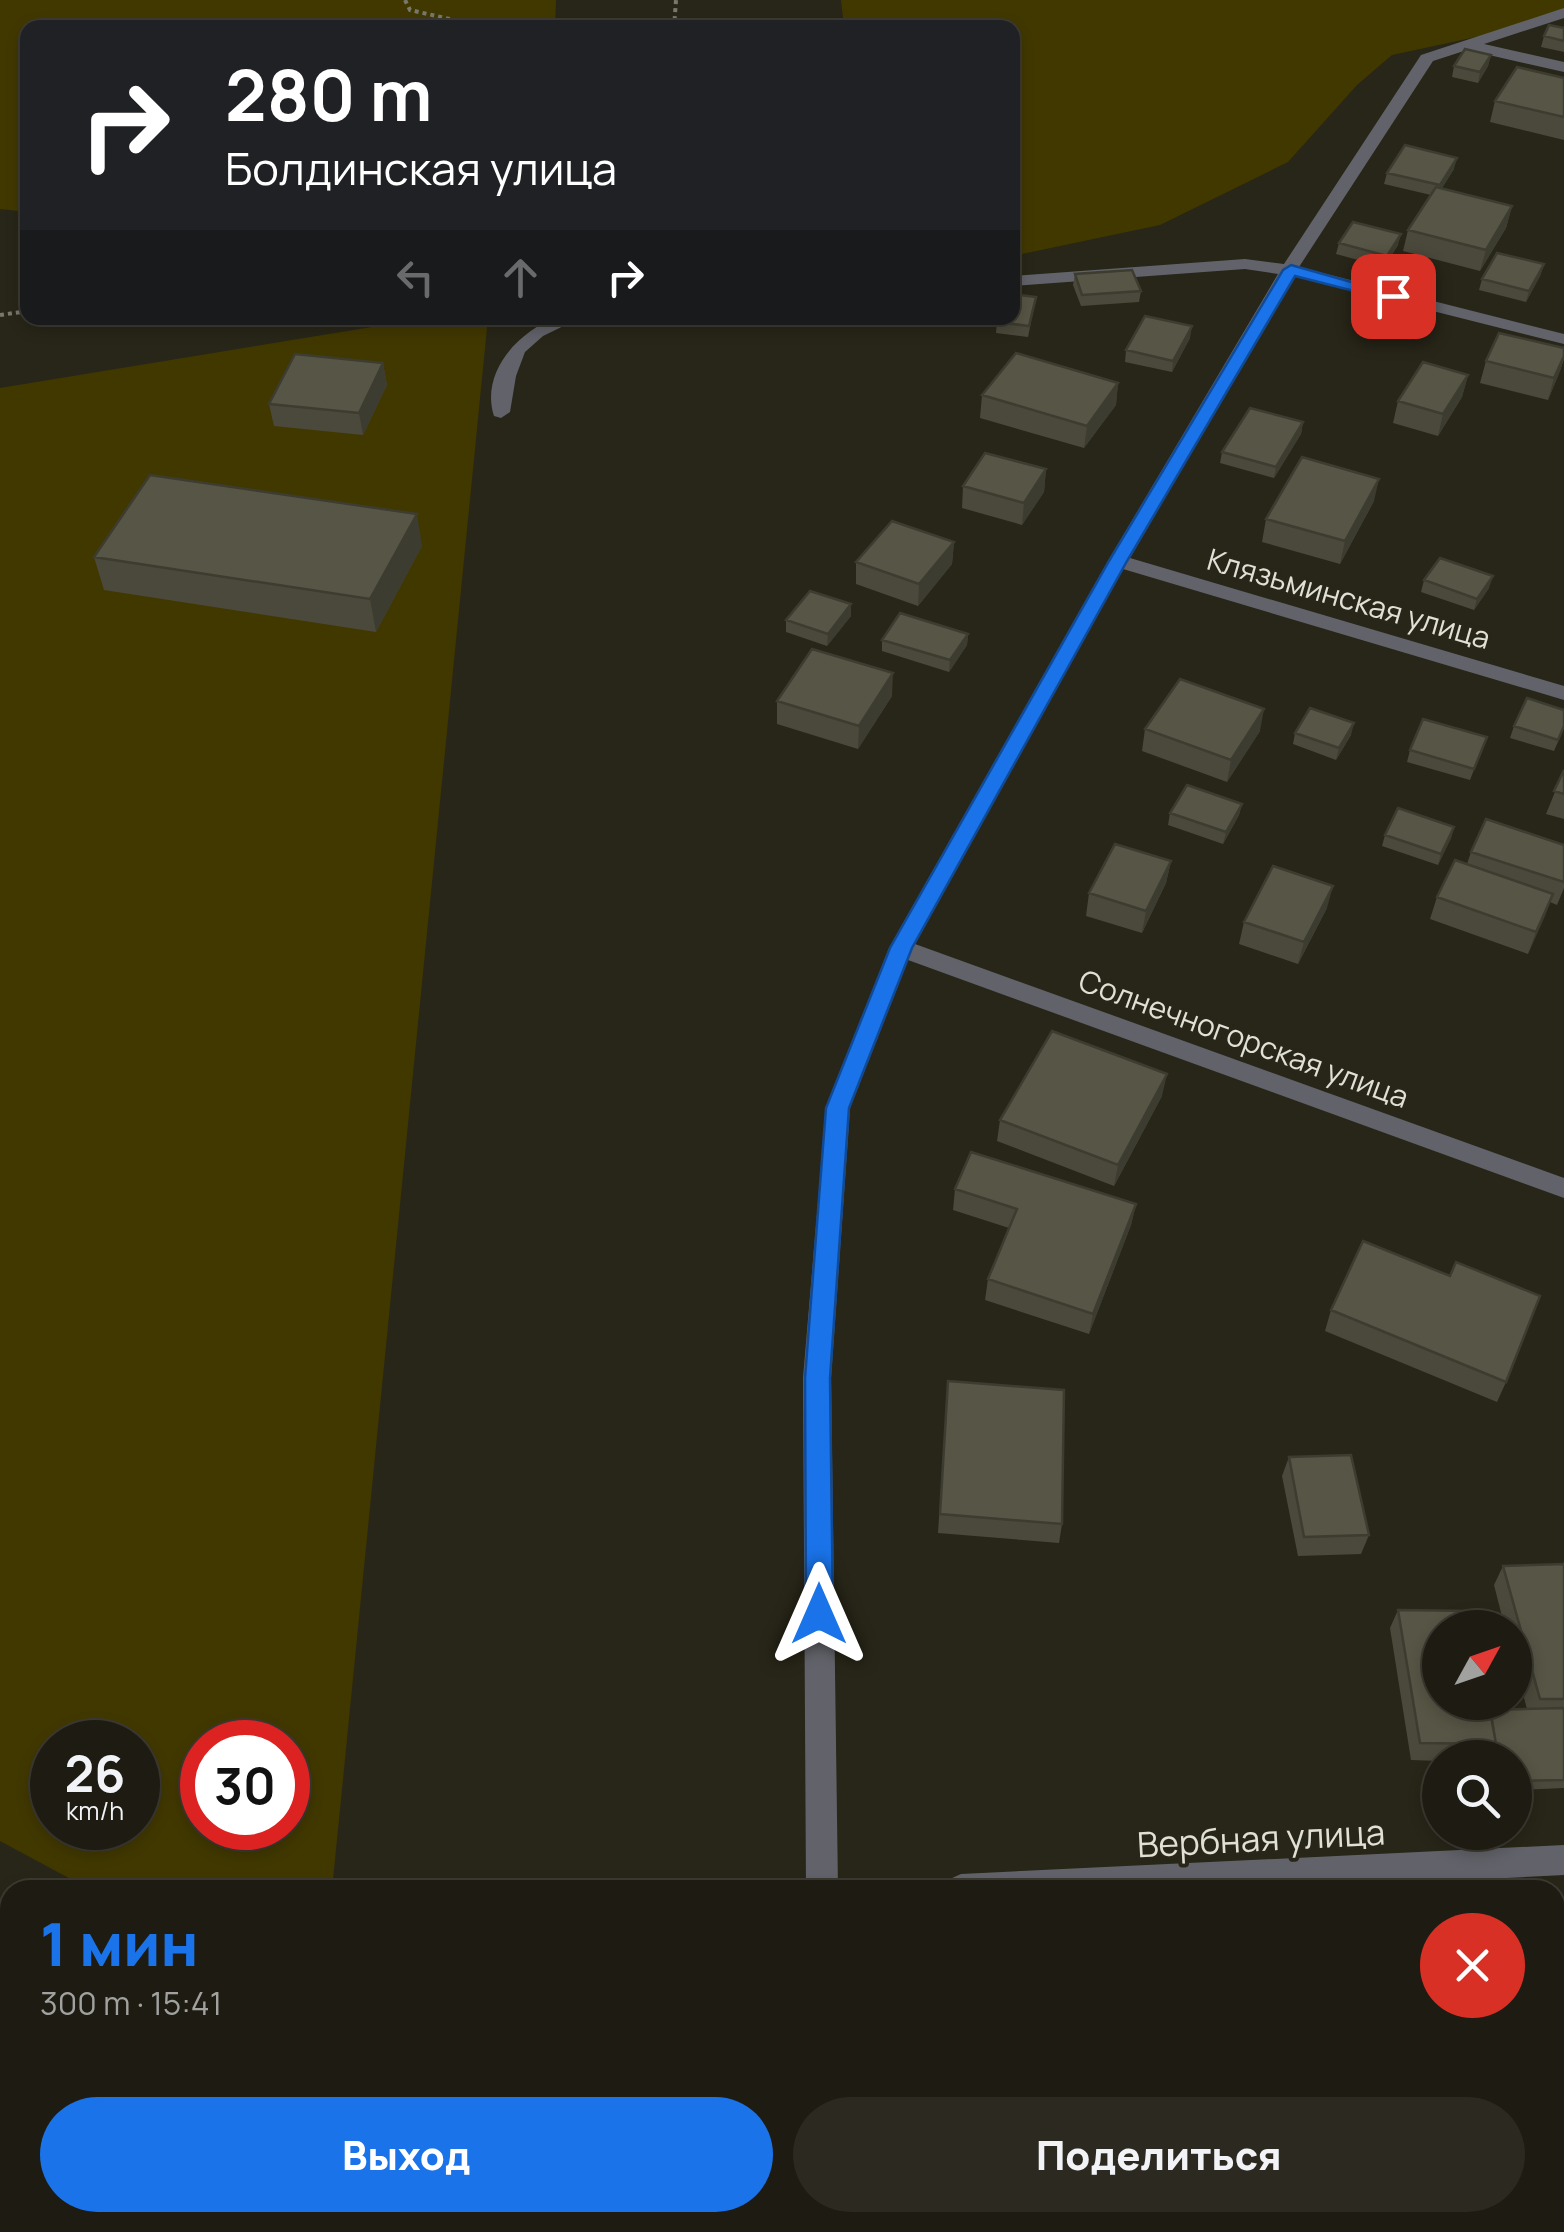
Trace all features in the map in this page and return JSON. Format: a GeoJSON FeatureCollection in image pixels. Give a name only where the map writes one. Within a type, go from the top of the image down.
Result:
{"type":"FeatureCollection","features":[{"type":"Feature","properties":{"kind":"street"},"geometry":{"type":"LineString","coordinates":[[822,1880],[817,1378],[838,1108],[901,948],[1118,561],[1320,216],[1426,58],[1564,13]]}},
{"type":"Feature","properties":{"kind":"street"},"geometry":{"type":"LineString","coordinates":[[1465,45],[1564,67]]}},
{"type":"Feature","properties":{"kind":"street"},"geometry":{"type":"LineString","coordinates":[[1020,280],[1245,264],[1291,270],[1564,339]]}},
{"type":"Feature","properties":{"kind":"street"},"geometry":{"type":"LineString","coordinates":[[500,412],[507,361],[534,330],[549,325]]}},
{"type":"Feature","properties":{"kind":"street","name":"Клязьминская улица"},"geometry":{"type":"LineString","coordinates":[[1118,561],[1564,693]]}},
{"type":"Feature","properties":{"kind":"street","name":"Солнечногорская улица"},"geometry":{"type":"LineString","coordinates":[[901,948],[1564,1188]]}},
{"type":"Feature","properties":{"kind":"street","name":"Вербная улица"},"geometry":{"type":"LineString","coordinates":[[1162,1880],[1564,1860]]}},
{"type":"Feature","properties":{"kind":"path"},"geometry":{"type":"LineString","coordinates":[[405,0],[410,10],[454,20]]}},
{"type":"Feature","properties":{"kind":"shaded area"},"geometry":{"type":"Polygon","coordinates":[[[0,0],[556,0],[555,20],[20,20],[20,211],[0,209],[0,0]]]}},
{"type":"Feature","properties":{"kind":"shaded area"},"geometry":{"type":"Polygon","coordinates":[[[841,0],[1564,0],[1564,18],[1392,55],[1357,85],[1288,162],[1160,225],[1020,255],[1020,20],[843,20],[841,0]]]}},
{"type":"Feature","properties":{"kind":"shaded area"},"geometry":{"type":"Polygon","coordinates":[[[384,325],[487,325],[333,1880],[72,1880],[0,1841],[0,388],[384,325]]]}},
{"type":"Feature","properties":{"kind":"building"},"geometry":{"type":"Polygon","coordinates":[[[1549,25],[1564,28],[1564,41],[1544,36],[1549,25]]]}},
{"type":"Feature","properties":{"kind":"building"},"geometry":{"type":"Polygon","coordinates":[[[1465,49],[1491,55],[1480,72],[1454,66],[1465,49]]]}},
{"type":"Feature","properties":{"kind":"building"},"geometry":{"type":"Polygon","coordinates":[[[1517,67],[1564,78],[1564,117],[1495,101],[1517,67]]]}},
{"type":"Feature","properties":{"kind":"building"},"geometry":{"type":"Polygon","coordinates":[[[1405,145],[1457,158],[1440,185],[1387,173],[1405,145]]]}},
{"type":"Feature","properties":{"kind":"building"},"geometry":{"type":"Polygon","coordinates":[[[1436,187],[1512,206],[1486,250],[1408,230],[1436,187]]]}},
{"type":"Feature","properties":{"kind":"building"},"geometry":{"type":"Polygon","coordinates":[[[1353,222],[1401,234],[1387,256],[1339,243],[1353,222]]]}},
{"type":"Feature","properties":{"kind":"building"},"geometry":{"type":"Polygon","coordinates":[[[1497,253],[1544,264],[1529,291],[1482,279],[1497,253]]]}},
{"type":"Feature","properties":{"kind":"building"},"geometry":{"type":"Polygon","coordinates":[[[1132,270],[1141,291],[1082,295],[1075,274],[1132,270]]]}},
{"type":"Feature","properties":{"kind":"building"},"geometry":{"type":"Polygon","coordinates":[[[1020,295],[1036,297],[1029,326],[1020,325],[1020,295]]]}},
{"type":"Feature","properties":{"kind":"building"},"geometry":{"type":"Polygon","coordinates":[[[1145,316],[1192,326],[1173,361],[1126,350],[1145,316]]]}},
{"type":"Feature","properties":{"kind":"building"},"geometry":{"type":"Polygon","coordinates":[[[1499,333],[1564,348],[1554,378],[1486,361],[1499,333]]]}},
{"type":"Feature","properties":{"kind":"building"},"geometry":{"type":"Polygon","coordinates":[[[1016,353],[1118,383],[1087,426],[982,395],[1016,353]]]}},
{"type":"Feature","properties":{"kind":"building"},"geometry":{"type":"Polygon","coordinates":[[[295,354],[383,363],[359,413],[269,404],[295,354]]]}},
{"type":"Feature","properties":{"kind":"building"},"geometry":{"type":"Polygon","coordinates":[[[1423,362],[1468,375],[1443,414],[1398,401],[1423,362]]]}},
{"type":"Feature","properties":{"kind":"building"},"geometry":{"type":"Polygon","coordinates":[[[1250,408],[1303,422],[1276,467],[1222,452],[1250,408]]]}},
{"type":"Feature","properties":{"kind":"building"},"geometry":{"type":"Polygon","coordinates":[[[985,453],[1046,469],[1024,503],[963,486],[985,453]]]}},
{"type":"Feature","properties":{"kind":"building"},"geometry":{"type":"Polygon","coordinates":[[[1302,457],[1379,479],[1345,541],[1266,519],[1302,457]]]}},
{"type":"Feature","properties":{"kind":"building"},"geometry":{"type":"Polygon","coordinates":[[[150,475],[417,514],[370,599],[94,557],[150,475]]]}},
{"type":"Feature","properties":{"kind":"building"},"geometry":{"type":"Polygon","coordinates":[[[892,521],[954,542],[919,584],[856,562],[892,521]]]}},
{"type":"Feature","properties":{"kind":"building"},"geometry":{"type":"Polygon","coordinates":[[[1440,558],[1493,576],[1477,599],[1424,580],[1440,558]]]}},
{"type":"Feature","properties":{"kind":"building"},"geometry":{"type":"Polygon","coordinates":[[[810,591],[851,604],[828,634],[786,620],[810,591]]]}},
{"type":"Feature","properties":{"kind":"building"},"geometry":{"type":"Polygon","coordinates":[[[900,613],[968,634],[950,660],[882,640],[900,613]]]}},
{"type":"Feature","properties":{"kind":"building"},"geometry":{"type":"Polygon","coordinates":[[[812,649],[893,673],[859,726],[777,701],[812,649]]]}},
{"type":"Feature","properties":{"kind":"building"},"geometry":{"type":"Polygon","coordinates":[[[1180,679],[1264,709],[1231,760],[1145,729],[1180,679]]]}},
{"type":"Feature","properties":{"kind":"building"},"geometry":{"type":"Polygon","coordinates":[[[1527,698],[1564,710],[1564,726],[1558,740],[1514,726],[1527,698]]]}},
{"type":"Feature","properties":{"kind":"building"},"geometry":{"type":"Polygon","coordinates":[[[1310,708],[1354,723],[1339,748],[1295,733],[1310,708]]]}},
{"type":"Feature","properties":{"kind":"building"},"geometry":{"type":"Polygon","coordinates":[[[1423,719],[1487,737],[1474,769],[1410,750],[1423,719]]]}},
{"type":"Feature","properties":{"kind":"building"},"geometry":{"type":"Polygon","coordinates":[[[1564,770],[1564,794],[1554,791],[1564,770]]]}},
{"type":"Feature","properties":{"kind":"building"},"geometry":{"type":"Polygon","coordinates":[[[1187,785],[1242,804],[1226,832],[1170,813],[1187,785]]]}},
{"type":"Feature","properties":{"kind":"building"},"geometry":{"type":"Polygon","coordinates":[[[1398,808],[1454,827],[1441,854],[1385,835],[1398,808]]]}},
{"type":"Feature","properties":{"kind":"building"},"geometry":{"type":"Polygon","coordinates":[[[1486,819],[1564,845],[1564,882],[1471,852],[1486,819]]]}},
{"type":"Feature","properties":{"kind":"building"},"geometry":{"type":"Polygon","coordinates":[[[1115,844],[1171,861],[1146,911],[1089,893],[1115,844]]]}},
{"type":"Feature","properties":{"kind":"building"},"geometry":{"type":"Polygon","coordinates":[[[1455,860],[1553,894],[1536,932],[1437,897],[1455,860]]]}},
{"type":"Feature","properties":{"kind":"building"},"geometry":{"type":"Polygon","coordinates":[[[1273,866],[1333,886],[1304,942],[1244,922],[1273,866]]]}},
{"type":"Feature","properties":{"kind":"building"},"geometry":{"type":"Polygon","coordinates":[[[1052,1031],[1167,1074],[1118,1165],[1000,1120],[1052,1031]]]}},
{"type":"Feature","properties":{"kind":"building"},"geometry":{"type":"Polygon","coordinates":[[[971,1152],[1136,1204],[1093,1314],[988,1279],[1017,1209],[955,1189],[971,1152]]]}},
{"type":"Feature","properties":{"kind":"building"},"geometry":{"type":"Polygon","coordinates":[[[1363,1241],[1450,1276],[1456,1262],[1540,1296],[1506,1382],[1331,1310],[1363,1241]]]}},
{"type":"Feature","properties":{"kind":"building"},"geometry":{"type":"Polygon","coordinates":[[[948,1381],[1064,1390],[1062,1524],[940,1514],[948,1381]]]}},
{"type":"Feature","properties":{"kind":"building"},"geometry":{"type":"Polygon","coordinates":[[[1351,1455],[1369,1535],[1304,1537],[1289,1457],[1351,1455]]]}},
{"type":"Feature","properties":{"kind":"building"},"geometry":{"type":"Polygon","coordinates":[[[1564,1564],[1564,1699],[1540,1699],[1532,1670],[1532,1610],[1515,1610],[1503,1566],[1564,1564]]]}},
{"type":"Feature","properties":{"kind":"building"},"geometry":{"type":"Polygon","coordinates":[[[1398,1610],[1422,1610],[1422,1720],[1492,1720],[1495,1740],[1420,1743],[1398,1610]]]}},
{"type":"Feature","properties":{"kind":"building"},"geometry":{"type":"Polygon","coordinates":[[[1564,1708],[1564,1780],[1532,1781],[1532,1740],[1495,1740],[1492,1720],[1532,1720],[1532,1709],[1564,1708]]]}},
{"type":"Feature","properties":{"kind":"route"},"geometry":{"type":"LineString","coordinates":[[819,1614],[817,1378],[838,1108],[901,948],[1118,561],[1291,270],[1393,296]]}}]}
